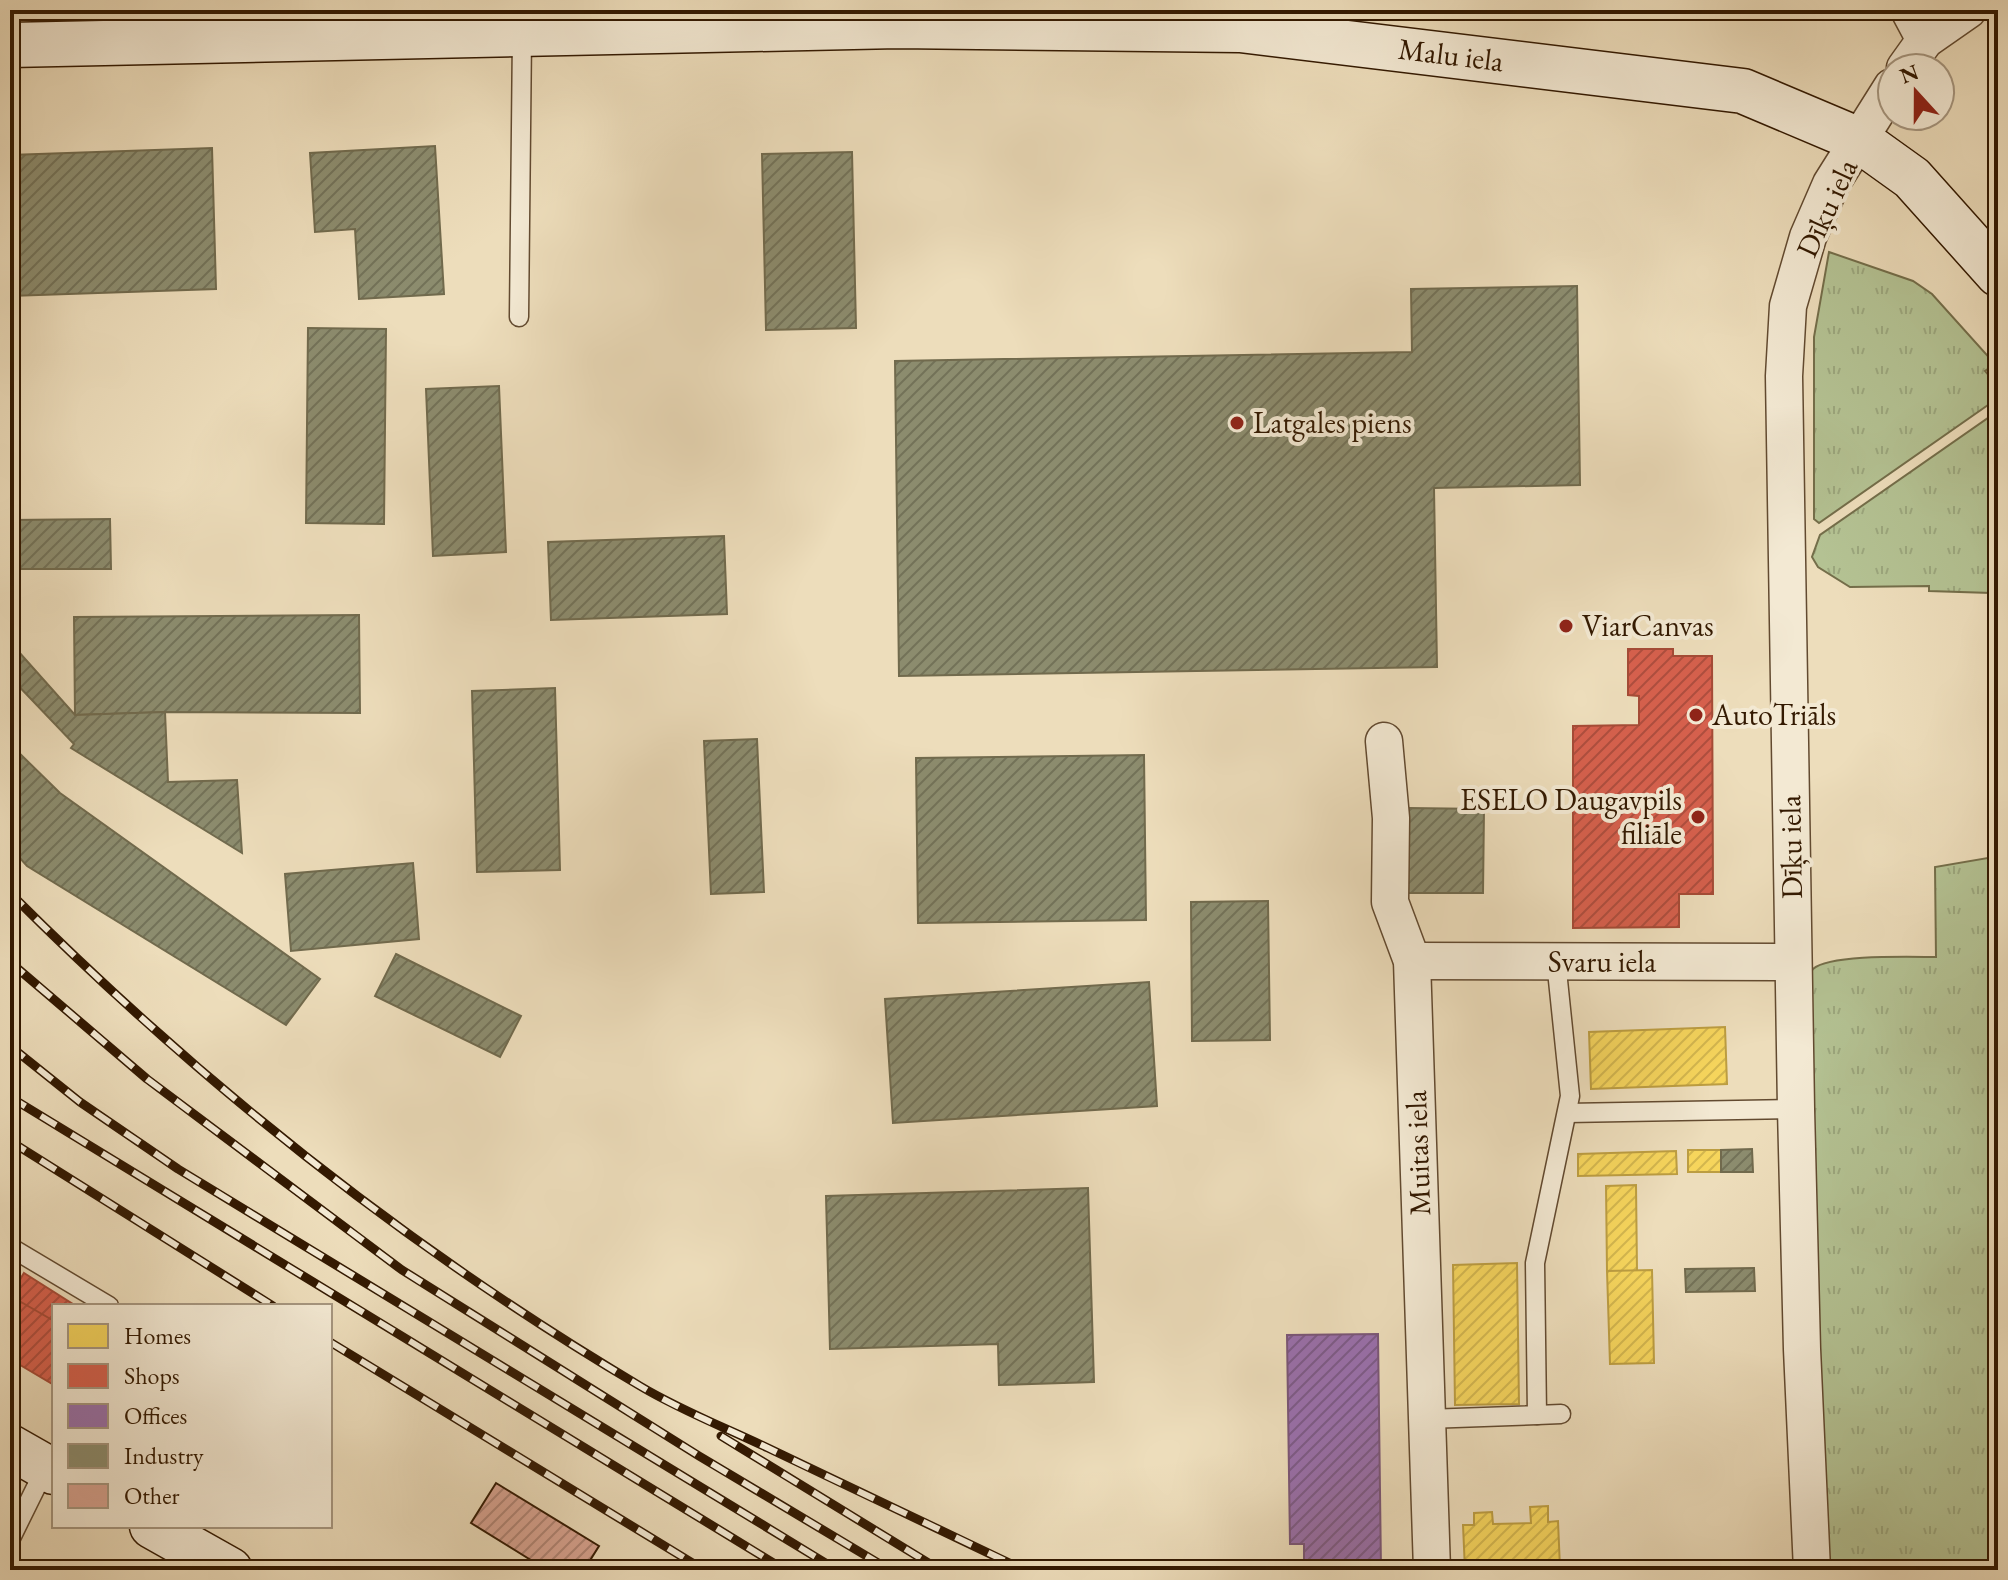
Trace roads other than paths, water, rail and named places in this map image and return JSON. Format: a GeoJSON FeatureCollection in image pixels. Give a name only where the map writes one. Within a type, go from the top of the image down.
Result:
{"type":"FeatureCollection","features":[{"type":"Feature","properties":{"kind":"street"},"geometry":{"type":"LineString","coordinates":[[1913,39],[1968,10]]}},
{"type":"Feature","properties":{"kind":"street","name":"Malu iela"},"geometry":{"type":"LineString","coordinates":[[10,45],[348,24],[522,35],[913,18],[1240,30],[1319,39],[1743,91],[1859,140],[1912,178],[1998,274]]}},
{"type":"Feature","properties":{"kind":"street"},"geometry":{"type":"LineString","coordinates":[[1859,140],[1876,113]]}},
{"type":"Feature","properties":{"kind":"street","name":"Dīķu iela"},"geometry":{"type":"LineString","coordinates":[[1812,1570],[1796,1109],[1784,376],[1788,306],[1814,224],[1831,184],[1859,140]]}},
{"type":"Feature","properties":{"kind":"street","name":"Muitas iela"},"geometry":{"type":"LineString","coordinates":[[1384,741],[1391,818],[1390,902],[1412,961],[1432,1570]]}},
{"type":"Feature","properties":{"kind":"street","name":"Svaru iela"},"geometry":{"type":"LineString","coordinates":[[1412,961],[1793,962]]}},
{"type":"Feature","properties":{"kind":"street"},"geometry":{"type":"LineString","coordinates":[[156,1528],[230,1570]]}},
{"type":"Feature","properties":{"kind":"lane"},"geometry":{"type":"LineString","coordinates":[[519,317],[522,35]]}},
{"type":"Feature","properties":{"kind":"lane"},"geometry":{"type":"LineString","coordinates":[[1537,1415],[1535,1263],[1570,1096],[1556,961]]}},
{"type":"Feature","properties":{"kind":"lane"},"geometry":{"type":"LineString","coordinates":[[1567,1113],[1796,1109]]}},
{"type":"Feature","properties":{"kind":"lane"},"geometry":{"type":"LineString","coordinates":[[10,1247],[106,1304]]}},
{"type":"Feature","properties":{"kind":"lane"},"geometry":{"type":"LineString","coordinates":[[1427,1419],[1561,1414]]}},
{"type":"Feature","properties":{"kind":"lane"},"geometry":{"type":"LineString","coordinates":[[10,1540],[37,1462]]}},
{"type":"Feature","properties":{"kind":"railway"},"geometry":{"type":"LineString","coordinates":[[10,893],[82,963],[231,1096],[389,1220],[471,1278],[655,1395],[1024,1570]]}},
{"type":"Feature","properties":{"kind":"railway"},"geometry":{"type":"LineString","coordinates":[[10,962],[147,1079],[402,1270],[699,1456],[890,1570]]}},
{"type":"Feature","properties":{"kind":"railway"},"geometry":{"type":"LineString","coordinates":[[10,1046],[80,1102],[178,1169],[837,1570]]}},
{"type":"Feature","properties":{"kind":"railway"},"geometry":{"type":"LineString","coordinates":[[10,1097],[785,1570]]}},
{"type":"Feature","properties":{"kind":"railway"},"geometry":{"type":"LineString","coordinates":[[10,1141],[270,1304]]}},
{"type":"Feature","properties":{"kind":"railway"},"geometry":{"type":"LineString","coordinates":[[332,1343],[704,1570]]}},
{"type":"Feature","properties":{"kind":"railway"},"geometry":{"type":"LineString","coordinates":[[721,1436],[940,1570]]}},
{"type":"Feature","properties":{"kind":"place","name":"Latgales piens"},"geometry":{"type":"Point","coordinates":[1237,423]}},
{"type":"Feature","properties":{"kind":"place","name":"ViarCanvas"},"geometry":{"type":"Point","coordinates":[1566,626]}},
{"type":"Feature","properties":{"kind":"place","name":"AutoTriāls"},"geometry":{"type":"Point","coordinates":[1696,715]}},
{"type":"Feature","properties":{"kind":"place","name":"ESELO Daugavpils filiāle"},"geometry":{"type":"Point","coordinates":[1698,817]}}]}
